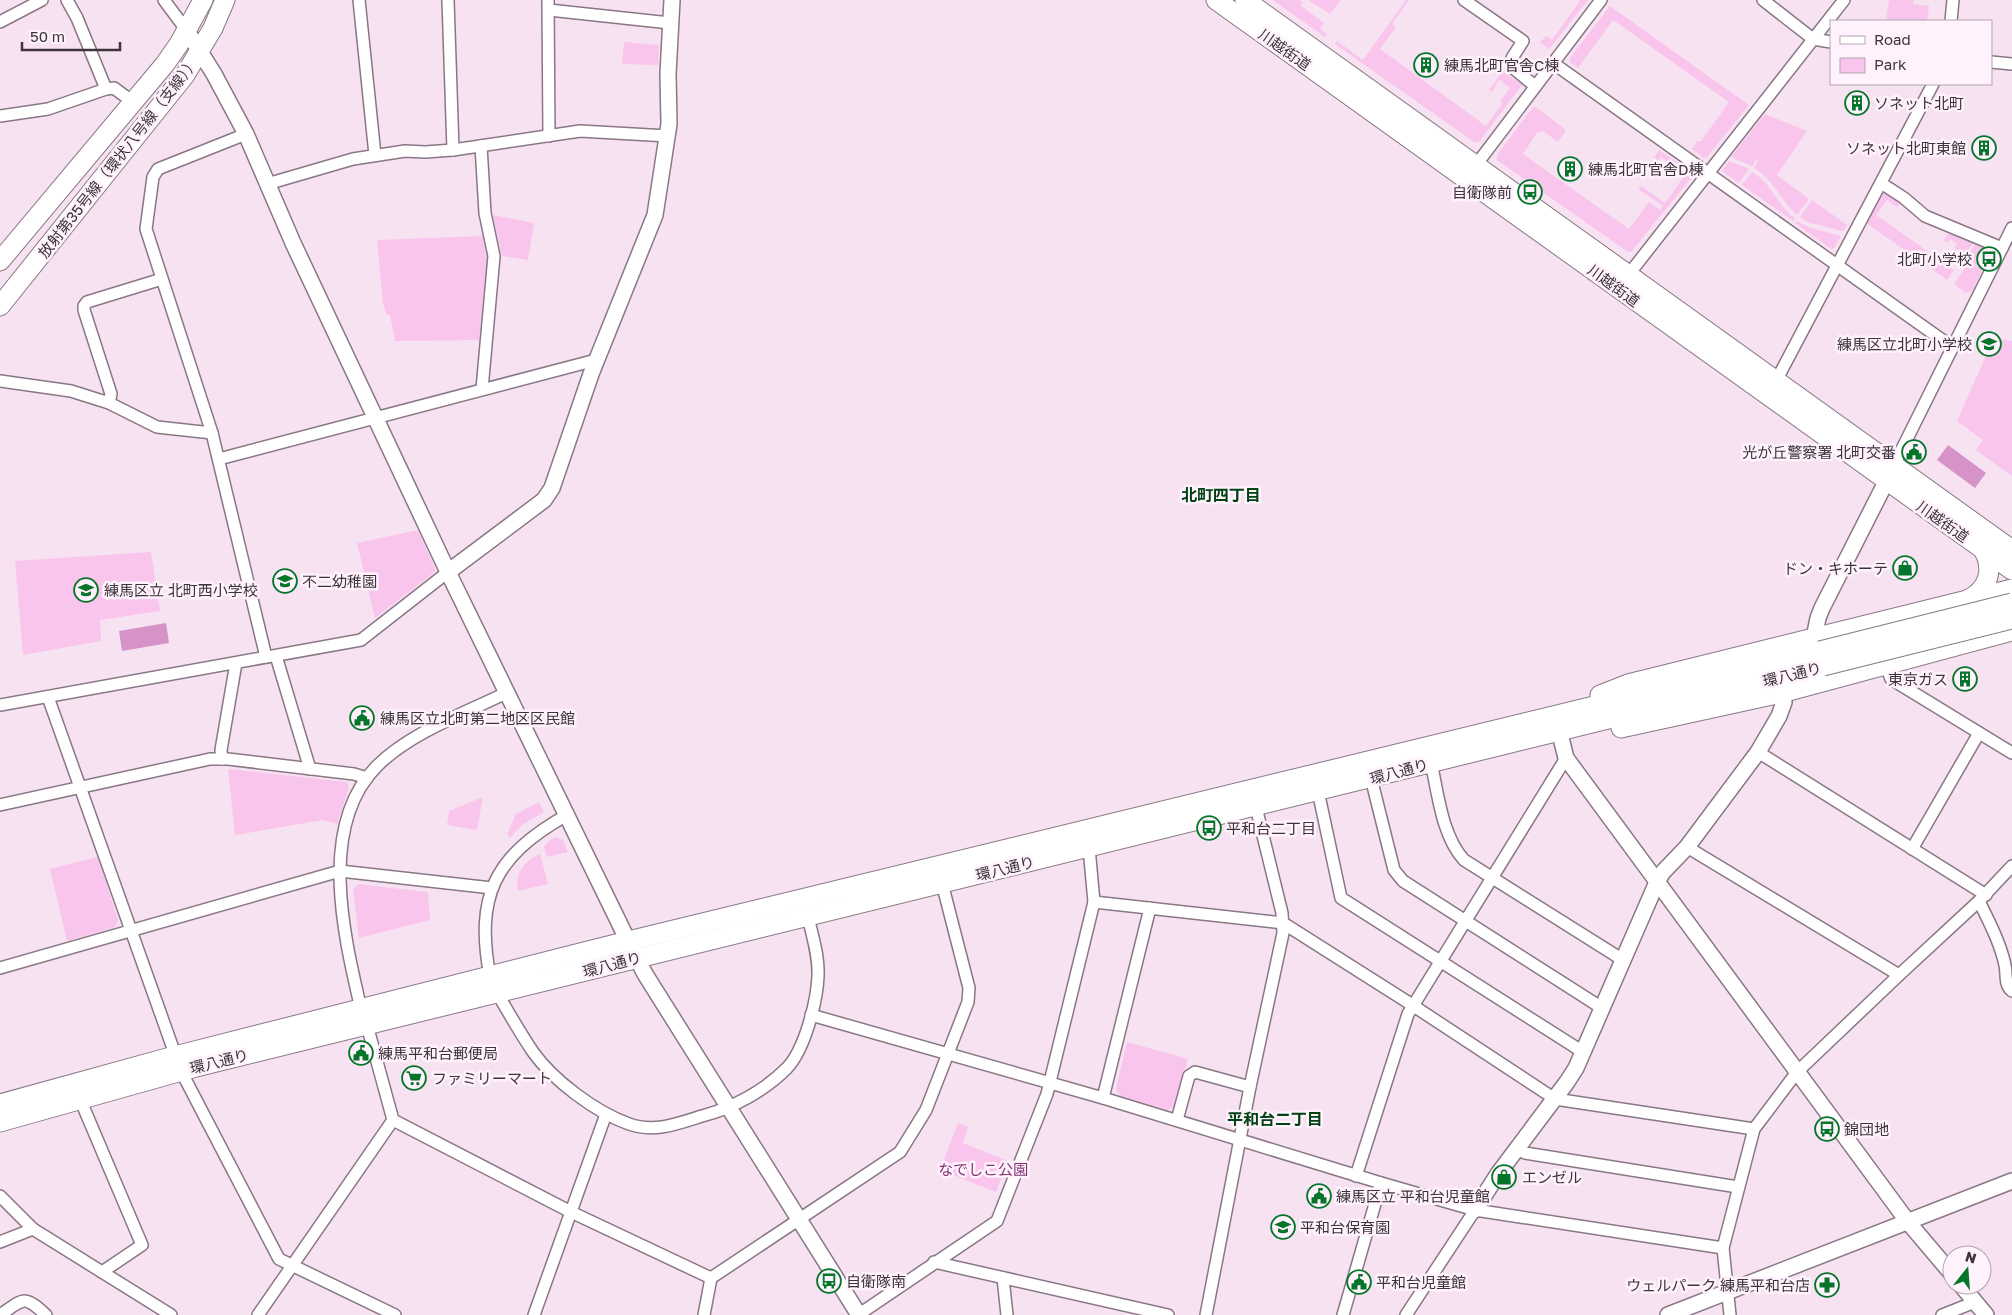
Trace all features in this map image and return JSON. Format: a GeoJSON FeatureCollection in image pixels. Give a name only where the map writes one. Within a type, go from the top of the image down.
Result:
{"type":"FeatureCollection","features":[{"type":"Feature","properties":{"kind":"main road","name":"放射第35号線（環状八号線（支線））"},"geometry":{"type":"LineString","coordinates":[[0,261],[165,64],[187,31],[203,0]]}},
{"type":"Feature","properties":{"kind":"main road","name":"放射第35号線（環状八号線（支線））"},"geometry":{"type":"LineString","coordinates":[[0,306],[186,76],[225,0]]}},
{"type":"Feature","properties":{"kind":"main road","name":"川越街道"},"geometry":{"type":"LineString","coordinates":[[1216,0],[1471,172],[1629,274],[1776,381],[1983,549],[2012,570]]}},
{"type":"Feature","properties":{"kind":"main road","name":"川越街道"},"geometry":{"type":"LineString","coordinates":[[1245,0],[1471,172],[1890,473],[2012,550]]}},
{"type":"Feature","properties":{"kind":"main road"},"geometry":{"type":"LineString","coordinates":[[1967,600],[1979,594],[1987,583],[1989,564],[1983,549]]}},
{"type":"Feature","properties":{"kind":"main road"},"geometry":{"type":"LineString","coordinates":[[1819,652],[1936,609],[2012,589]]}},
{"type":"Feature","properties":{"kind":"main road","name":"環八通り"},"geometry":{"type":"LineString","coordinates":[[494,985],[628,941],[1557,722],[2012,603]]}},
{"type":"Feature","properties":{"kind":"main road"},"geometry":{"type":"LineString","coordinates":[[1936,609],[1958,613],[1964,622],[1966,628],[1964,637],[1953,648]]}},
{"type":"Feature","properties":{"kind":"main road","name":"環八通り"},"geometry":{"type":"LineString","coordinates":[[1819,652],[2012,619]]}},
{"type":"Feature","properties":{"kind":"main road"},"geometry":{"type":"LineString","coordinates":[[1557,722],[1592,735],[1781,693],[2012,631]]}},
{"type":"Feature","properties":{"kind":"main road","name":"環八通り"},"geometry":{"type":"LineString","coordinates":[[0,1104],[178,1063],[494,985],[637,958],[1256,807],[1431,762],[1557,722]]}},
{"type":"Feature","properties":{"kind":"main road","name":"環八通り"},"geometry":{"type":"LineString","coordinates":[[0,1122],[80,1099],[178,1063]]}},
{"type":"Feature","properties":{"kind":"street"},"geometry":{"type":"LineString","coordinates":[[0,22],[42,0]]}},
{"type":"Feature","properties":{"kind":"street"},"geometry":{"type":"LineString","coordinates":[[67,0],[77,18],[106,89]]}},
{"type":"Feature","properties":{"kind":"street"},"geometry":{"type":"LineString","coordinates":[[164,0],[200,51],[246,134],[267,184],[448,572],[628,941],[728,1108],[858,1315],[934,1262],[998,1221],[1050,1084],[1094,902],[1088,848]]}},
{"type":"Feature","properties":{"kind":"street"},"geometry":{"type":"LineString","coordinates":[[359,0],[375,155]]}},
{"type":"Feature","properties":{"kind":"street"},"geometry":{"type":"LineString","coordinates":[[448,0],[453,150]]}},
{"type":"Feature","properties":{"kind":"street"},"geometry":{"type":"LineString","coordinates":[[0,705],[362,640],[544,500],[549,494],[596,360],[652,223],[670,124],[668,74],[672,0]]}},
{"type":"Feature","properties":{"kind":"street"},"geometry":{"type":"LineString","coordinates":[[1464,0],[1523,41],[1512,58],[1512,67],[1535,86]]}},
{"type":"Feature","properties":{"kind":"street"},"geometry":{"type":"LineString","coordinates":[[1471,172],[1601,0]]}},
{"type":"Feature","properties":{"kind":"street"},"geometry":{"type":"LineString","coordinates":[[1763,0],[1813,39],[1830,42]]}},
{"type":"Feature","properties":{"kind":"street"},"geometry":{"type":"LineString","coordinates":[[1629,274],[1844,0]]}},
{"type":"Feature","properties":{"kind":"street"},"geometry":{"type":"LineString","coordinates":[[1951,20],[1953,0]]}},
{"type":"Feature","properties":{"kind":"street"},"geometry":{"type":"LineString","coordinates":[[549,136],[548,5],[670,22]]}},
{"type":"Feature","properties":{"kind":"street"},"geometry":{"type":"LineString","coordinates":[[1992,62],[2012,64]]}},
{"type":"Feature","properties":{"kind":"street"},"geometry":{"type":"LineString","coordinates":[[1553,63],[1952,348]]}},
{"type":"Feature","properties":{"kind":"street"},"geometry":{"type":"LineString","coordinates":[[1776,381],[1932,85]]}},
{"type":"Feature","properties":{"kind":"street"},"geometry":{"type":"LineString","coordinates":[[0,116],[48,109],[114,88],[133,102]]}},
{"type":"Feature","properties":{"kind":"street"},"geometry":{"type":"LineString","coordinates":[[267,184],[353,159],[405,151],[453,150],[580,131],[668,136]]}},
{"type":"Feature","properties":{"kind":"street"},"geometry":{"type":"LineString","coordinates":[[246,134],[158,170],[153,177],[146,229],[212,433],[271,656],[310,769]]}},
{"type":"Feature","properties":{"kind":"street"},"geometry":{"type":"LineString","coordinates":[[481,146],[484,213],[494,256],[482,389]]}},
{"type":"Feature","properties":{"kind":"street"},"geometry":{"type":"LineString","coordinates":[[1881,183],[1904,198],[1925,216],[2002,248]]}},
{"type":"Feature","properties":{"kind":"street"},"geometry":{"type":"LineString","coordinates":[[1819,652],[1818,618],[1822,608],[2012,228]]}},
{"type":"Feature","properties":{"kind":"street"},"geometry":{"type":"LineString","coordinates":[[109,403],[111,394],[84,306],[87,302],[162,279]]}},
{"type":"Feature","properties":{"kind":"street"},"geometry":{"type":"LineString","coordinates":[[219,459],[596,360]]}},
{"type":"Feature","properties":{"kind":"street"},"geometry":{"type":"LineString","coordinates":[[0,381],[71,391],[109,403],[157,427],[212,433]]}},
{"type":"Feature","properties":{"kind":"street"},"geometry":{"type":"LineString","coordinates":[[222,759],[221,750],[236,663]]}},
{"type":"Feature","properties":{"kind":"street"},"geometry":{"type":"LineString","coordinates":[[1886,666],[1891,679],[2012,753]]}},
{"type":"Feature","properties":{"kind":"street"},"geometry":{"type":"LineString","coordinates":[[506,693],[406,744],[378,766],[367,778],[358,792],[348,817],[342,846],[340,871],[345,940],[393,1120],[571,1212],[711,1278]]}},
{"type":"Feature","properties":{"kind":"street"},"geometry":{"type":"LineString","coordinates":[[1406,1315],[1498,1174],[1568,1082],[1583,1052],[1657,882],[1663,872],[1687,847],[1758,752],[1779,716],[1784,702],[1781,693]]}},
{"type":"Feature","properties":{"kind":"street"},"geometry":{"type":"LineString","coordinates":[[48,697],[178,1063],[279,1259],[395,1315]]}},
{"type":"Feature","properties":{"kind":"street"},"geometry":{"type":"LineString","coordinates":[[1557,722],[1566,758],[1908,1222],[1942,1262]]}},
{"type":"Feature","properties":{"kind":"street"},"geometry":{"type":"LineString","coordinates":[[1912,849],[1979,733]]}},
{"type":"Feature","properties":{"kind":"street"},"geometry":{"type":"LineString","coordinates":[[1758,752],[1912,849],[1982,898],[2005,964],[2008,986],[2012,991]]}},
{"type":"Feature","properties":{"kind":"street"},"geometry":{"type":"LineString","coordinates":[[1356,1176],[1403,1029],[1413,1005],[1566,758]]}},
{"type":"Feature","properties":{"kind":"street"},"geometry":{"type":"LineString","coordinates":[[0,805],[210,759],[354,774],[367,778]]}},
{"type":"Feature","properties":{"kind":"street"},"geometry":{"type":"LineString","coordinates":[[1431,762],[1448,835],[1464,860],[1623,960]]}},
{"type":"Feature","properties":{"kind":"street"},"geometry":{"type":"LineString","coordinates":[[1371,778],[1394,870],[1403,881],[1602,1008]]}},
{"type":"Feature","properties":{"kind":"street"},"geometry":{"type":"LineString","coordinates":[[1318,791],[1341,898],[1583,1052]]}},
{"type":"Feature","properties":{"kind":"street"},"geometry":{"type":"LineString","coordinates":[[1206,1315],[1250,1087],[1283,933],[1283,923],[1256,807]]}},
{"type":"Feature","properties":{"kind":"street"},"geometry":{"type":"LineString","coordinates":[[566,816],[541,830],[523,844],[511,856],[492,888],[486,909],[484,928],[494,985],[540,1060],[576,1093],[606,1114],[635,1126],[659,1128],[728,1108],[764,1087],[788,1067],[800,1047],[811,1015],[818,976],[817,955],[808,916]]}},
{"type":"Feature","properties":{"kind":"street"},"geometry":{"type":"LineString","coordinates":[[1687,847],[1899,975]]}},
{"type":"Feature","properties":{"kind":"street"},"geometry":{"type":"LineString","coordinates":[[1730,1315],[1724,1248],[1754,1129],[1797,1072],[1982,898],[2012,866]]}},
{"type":"Feature","properties":{"kind":"street"},"geometry":{"type":"LineString","coordinates":[[0,968],[340,871],[492,888]]}},
{"type":"Feature","properties":{"kind":"street"},"geometry":{"type":"LineString","coordinates":[[704,1315],[711,1278],[900,1152],[926,1110],[968,1002],[969,988],[942,883]]}},
{"type":"Feature","properties":{"kind":"street"},"geometry":{"type":"LineString","coordinates":[[1094,902],[1283,923],[1413,1005],[1555,1099],[1754,1129]]}},
{"type":"Feature","properties":{"kind":"street"},"geometry":{"type":"LineString","coordinates":[[1103,1098],[1150,908]]}},
{"type":"Feature","properties":{"kind":"street"},"geometry":{"type":"LineString","coordinates":[[811,1015],[1103,1098],[1356,1176],[1475,1210],[1724,1248]]}},
{"type":"Feature","properties":{"kind":"street"},"geometry":{"type":"LineString","coordinates":[[1177,1120],[1189,1076],[1195,1072],[1250,1087]]}},
{"type":"Feature","properties":{"kind":"street"},"geometry":{"type":"LineString","coordinates":[[80,1099],[142,1245],[102,1272]]}},
{"type":"Feature","properties":{"kind":"street"},"geometry":{"type":"LineString","coordinates":[[534,1315],[606,1114]]}},
{"type":"Feature","properties":{"kind":"street"},"geometry":{"type":"LineString","coordinates":[[258,1315],[393,1120]]}},
{"type":"Feature","properties":{"kind":"street"},"geometry":{"type":"LineString","coordinates":[[1518,1149],[1525,1153],[1738,1187]]}},
{"type":"Feature","properties":{"kind":"street"},"geometry":{"type":"LineString","coordinates":[[1668,1315],[2012,1180]]}},
{"type":"Feature","properties":{"kind":"street"},"geometry":{"type":"LineString","coordinates":[[1343,1315],[1381,1183]]}},
{"type":"Feature","properties":{"kind":"street"},"geometry":{"type":"LineString","coordinates":[[0,1196],[33,1229],[171,1315]]}},
{"type":"Feature","properties":{"kind":"street"},"geometry":{"type":"LineString","coordinates":[[0,1242],[33,1229]]}},
{"type":"Feature","properties":{"kind":"street"},"geometry":{"type":"LineString","coordinates":[[934,1262],[1168,1315]]}},
{"type":"Feature","properties":{"kind":"street"},"geometry":{"type":"LineString","coordinates":[[1004,1278],[1007,1315]]}},
{"type":"Feature","properties":{"kind":"street"},"geometry":{"type":"LineString","coordinates":[[1969,1295],[1986,1315]]}},
{"type":"Feature","properties":{"kind":"street"},"geometry":{"type":"LineString","coordinates":[[0,1315],[22,1300],[31,1301],[46,1315]]}},
{"type":"Feature","properties":{"kind":"street"},"geometry":{"type":"LineString","coordinates":[[1942,1315],[1975,1302]]}},
{"type":"Feature","properties":{"kind":"green space"},"geometry":{"type":"Polygon","coordinates":[[[1273,0],[1299,0],[1303,3],[1301,6],[1324,23],[1320,29],[1327,34],[1325,37],[1273,0]]]}},
{"type":"Feature","properties":{"kind":"green space"},"geometry":{"type":"Polygon","coordinates":[[[1308,0],[1341,0],[1330,14],[1308,0]]]}},
{"type":"Feature","properties":{"kind":"green space"},"geometry":{"type":"Polygon","coordinates":[[[1406,0],[1409,0],[1392,24],[1396,27],[1380,49],[1486,126],[1502,104],[1500,102],[1510,88],[1499,79],[1492,92],[1489,90],[1503,71],[1522,85],[1479,142],[1474,142],[1335,44],[1337,41],[1363,60],[1406,0]]]}},
{"type":"Feature","properties":{"kind":"green space"},"geometry":{"type":"Polygon","coordinates":[[[1579,0],[1588,0],[1549,49],[1540,42],[1546,36],[1552,40],[1579,0]]]}},
{"type":"Feature","properties":{"kind":"green space"},"geometry":{"type":"Polygon","coordinates":[[[1889,0],[1914,0],[1913,4],[1929,6],[1927,20],[1886,20],[1889,0]]]}},
{"type":"Feature","properties":{"kind":"green space"},"geometry":{"type":"Polygon","coordinates":[[[1610,6],[1749,105],[1707,157],[1704,158],[1692,149],[1697,141],[1701,141],[1729,102],[1613,20],[1578,68],[1570,62],[1570,58],[1610,6]]]}},
{"type":"Feature","properties":{"kind":"green space"},"geometry":{"type":"Polygon","coordinates":[[[624,42],[659,45],[658,65],[622,64],[624,42]]]}},
{"type":"Feature","properties":{"kind":"green space"},"geometry":{"type":"Polygon","coordinates":[[[1534,106],[1565,129],[1565,132],[1558,142],[1543,131],[1537,133],[1523,154],[1629,229],[1649,202],[1660,210],[1663,206],[1638,189],[1641,186],[1665,203],[1685,175],[1661,157],[1658,161],[1654,158],[1659,150],[1693,173],[1692,177],[1632,251],[1628,252],[1497,160],[1497,155],[1534,106]]]}},
{"type":"Feature","properties":{"kind":"green space"},"geometry":{"type":"Polygon","coordinates":[[[1765,114],[1807,131],[1777,175],[1809,199],[1797,215],[1767,179],[1754,168],[1758,161],[1756,160],[1752,166],[1731,157],[1765,114]]]}},
{"type":"Feature","properties":{"kind":"green space"},"geometry":{"type":"Polygon","coordinates":[[[1729,161],[1749,169],[1739,183],[1723,172],[1729,161]]]}},
{"type":"Feature","properties":{"kind":"green space"},"geometry":{"type":"Polygon","coordinates":[[[1752,172],[1765,183],[1783,207],[1795,218],[1793,221],[1742,185],[1752,172]]]}},
{"type":"Feature","properties":{"kind":"green space"},"geometry":{"type":"Polygon","coordinates":[[[1889,192],[1908,208],[1900,203],[1897,207],[1887,200],[1876,215],[1954,270],[1947,280],[1865,222],[1880,194],[1889,192]]]}},
{"type":"Feature","properties":{"kind":"green space"},"geometry":{"type":"Polygon","coordinates":[[[1812,200],[1847,225],[1843,231],[1807,222],[1800,217],[1812,200]]]}},
{"type":"Feature","properties":{"kind":"green space"},"geometry":{"type":"Polygon","coordinates":[[[493,215],[534,223],[528,260],[502,256],[493,215]]]}},
{"type":"Feature","properties":{"kind":"green space"},"geometry":{"type":"Polygon","coordinates":[[[1797,221],[1811,228],[1841,236],[1834,248],[1831,249],[1795,223],[1797,221]]]}},
{"type":"Feature","properties":{"kind":"green space"},"geometry":{"type":"Polygon","coordinates":[[[1949,233],[1974,242],[1965,255],[1955,248],[1957,244],[1950,239],[1948,243],[1944,240],[1949,233]]]}},
{"type":"Feature","properties":{"kind":"green space"},"geometry":{"type":"Polygon","coordinates":[[[482,236],[487,258],[479,340],[395,341],[390,315],[387,315],[383,304],[377,240],[482,236]]]}},
{"type":"Feature","properties":{"kind":"green space"},"geometry":{"type":"Polygon","coordinates":[[[1976,243],[1987,247],[1990,254],[1972,291],[1966,293],[1954,284],[1974,255],[1970,252],[1976,243]]]}},
{"type":"Feature","properties":{"kind":"green space"},"geometry":{"type":"Polygon","coordinates":[[[1994,338],[2012,341],[2012,476],[1976,450],[1983,440],[1957,421],[1994,338]]]}},
{"type":"Feature","properties":{"kind":"green space"},"geometry":{"type":"Polygon","coordinates":[[[418,530],[436,571],[375,618],[357,543],[418,530]]]}},
{"type":"Feature","properties":{"kind":"green space"},"geometry":{"type":"Polygon","coordinates":[[[151,552],[160,611],[100,620],[101,641],[23,655],[15,561],[151,552]]]}},
{"type":"Feature","properties":{"kind":"green space"},"geometry":{"type":"Polygon","coordinates":[[[228,769],[347,782],[349,788],[337,824],[323,820],[235,835],[228,769]]]}},
{"type":"Feature","properties":{"kind":"green space"},"geometry":{"type":"Polygon","coordinates":[[[483,797],[477,830],[447,825],[449,811],[483,797]]]}},
{"type":"Feature","properties":{"kind":"green space"},"geometry":{"type":"Polygon","coordinates":[[[539,802],[544,812],[522,825],[510,838],[507,834],[516,814],[539,802]]]}},
{"type":"Feature","properties":{"kind":"green space"},"geometry":{"type":"Polygon","coordinates":[[[555,837],[563,840],[568,852],[547,857],[544,847],[555,837]]]}},
{"type":"Feature","properties":{"kind":"green space"},"geometry":{"type":"Polygon","coordinates":[[[540,854],[548,884],[518,891],[519,873],[525,864],[540,854]]]}},
{"type":"Feature","properties":{"kind":"green space"},"geometry":{"type":"Polygon","coordinates":[[[98,857],[118,920],[115,927],[67,941],[50,869],[98,857]]]}},
{"type":"Feature","properties":{"kind":"green space"},"geometry":{"type":"Polygon","coordinates":[[[358,884],[428,892],[430,920],[359,938],[353,889],[358,884]]]}},
{"type":"Feature","properties":{"kind":"green space"},"geometry":{"type":"Polygon","coordinates":[[[1127,1042],[1188,1059],[1174,1107],[1168,1110],[1120,1096],[1116,1089],[1127,1042]]]}},
{"type":"Feature","properties":{"kind":"green space","name":"なでしこ公園"},"geometry":{"type":"Polygon","coordinates":[[[958,1123],[968,1127],[963,1143],[1008,1161],[996,1192],[940,1170],[958,1123]]]}},
{"type":"Feature","properties":{"kind":"shaded area"},"geometry":{"type":"Polygon","coordinates":[[[1948,445],[1986,473],[1975,488],[1937,460],[1948,445]]]}},
{"type":"Feature","properties":{"kind":"shaded area"},"geometry":{"type":"Polygon","coordinates":[[[166,623],[169,643],[122,651],[119,631],[166,623]]]}},
{"type":"Feature","properties":{"kind":"place","name":"練馬北町官舎C棟"},"geometry":{"type":"Point","coordinates":[1426,65]}},
{"type":"Feature","properties":{"kind":"place","name":"ソネット北町"},"geometry":{"type":"Point","coordinates":[1857,103]}},
{"type":"Feature","properties":{"kind":"place","name":"ソネット北町東館"},"geometry":{"type":"Point","coordinates":[1984,148]}},
{"type":"Feature","properties":{"kind":"place","name":"練馬北町官舎D棟"},"geometry":{"type":"Point","coordinates":[1570,169]}},
{"type":"Feature","properties":{"kind":"place","name":"自衛隊前"},"geometry":{"type":"Point","coordinates":[1530,192]}},
{"type":"Feature","properties":{"kind":"place","name":"北町小学校"},"geometry":{"type":"Point","coordinates":[1989,259]}},
{"type":"Feature","properties":{"kind":"place","name":"練馬区立北町小学校"},"geometry":{"type":"Point","coordinates":[1989,344]}},
{"type":"Feature","properties":{"kind":"place","name":"光が丘警察署 北町交番"},"geometry":{"type":"Point","coordinates":[1914,452]}},
{"type":"Feature","properties":{"kind":"place","name":"ドン・キホーテ"},"geometry":{"type":"Point","coordinates":[1905,568]}},
{"type":"Feature","properties":{"kind":"place","name":"不二幼稚園"},"geometry":{"type":"Point","coordinates":[285,581]}},
{"type":"Feature","properties":{"kind":"place","name":"練馬区立 北町西小学校"},"geometry":{"type":"Point","coordinates":[86,590]}},
{"type":"Feature","properties":{"kind":"place","name":"東京ガス"},"geometry":{"type":"Point","coordinates":[1965,679]}},
{"type":"Feature","properties":{"kind":"place","name":"練馬区立北町第二地区区民館"},"geometry":{"type":"Point","coordinates":[362,718]}},
{"type":"Feature","properties":{"kind":"place","name":"平和台二丁目"},"geometry":{"type":"Point","coordinates":[1209,828]}},
{"type":"Feature","properties":{"kind":"place","name":"練馬平和台郵便局"},"geometry":{"type":"Point","coordinates":[361,1053]}},
{"type":"Feature","properties":{"kind":"place","name":"ファミリーマート"},"geometry":{"type":"Point","coordinates":[414,1078]}},
{"type":"Feature","properties":{"kind":"place","name":"錦団地"},"geometry":{"type":"Point","coordinates":[1827,1129]}},
{"type":"Feature","properties":{"kind":"place","name":"エンゼル"},"geometry":{"type":"Point","coordinates":[1504,1177]}},
{"type":"Feature","properties":{"kind":"place","name":"練馬区立 平和台児童館"},"geometry":{"type":"Point","coordinates":[1319,1196]}},
{"type":"Feature","properties":{"kind":"place","name":"平和台保育園"},"geometry":{"type":"Point","coordinates":[1283,1227]}},
{"type":"Feature","properties":{"kind":"place","name":"自衛隊南"},"geometry":{"type":"Point","coordinates":[829,1281]}},
{"type":"Feature","properties":{"kind":"place","name":"平和台児童館"},"geometry":{"type":"Point","coordinates":[1359,1282]}},
{"type":"Feature","properties":{"kind":"place","name":"ウェルパーク 練馬平和台店"},"geometry":{"type":"Point","coordinates":[1827,1285]}},
{"type":"Feature","properties":{"kind":"district","name":"北町四丁目"},"geometry":{"type":"Point","coordinates":[1221,495]}},
{"type":"Feature","properties":{"kind":"district","name":"平和台二丁目"},"geometry":{"type":"Point","coordinates":[1275,1119]}}]}
